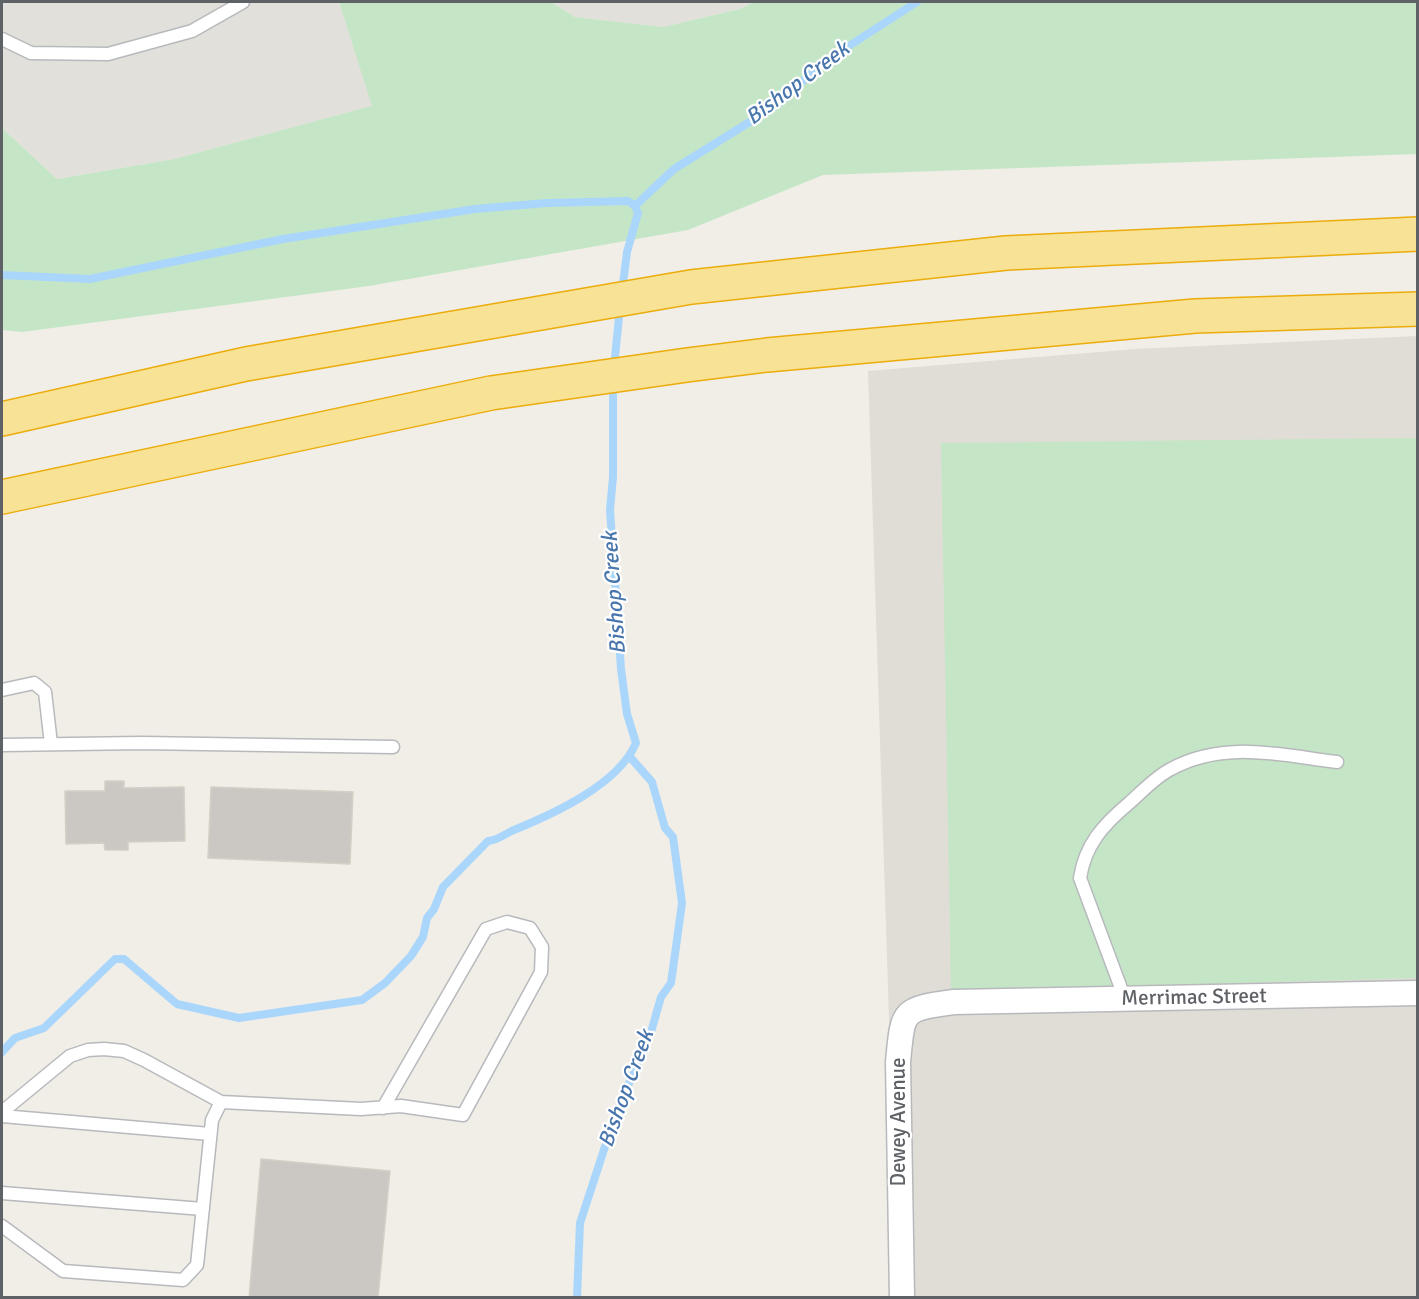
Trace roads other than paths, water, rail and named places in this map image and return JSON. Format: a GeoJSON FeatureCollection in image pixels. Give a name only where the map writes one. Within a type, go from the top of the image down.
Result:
{"type":"FeatureCollection","features":[{"type":"Feature","properties":{"kind":"highway"},"geometry":{"type":"LineString","coordinates":[[2,419],[246,364],[501,318],[691,287],[1006,252],[1418,234]]}},
{"type":"Feature","properties":{"kind":"highway"},"geometry":{"type":"LineString","coordinates":[[2,497],[491,393],[687,365],[767,355],[1195,316],[1418,309]]}},
{"type":"Feature","properties":{"kind":"street","name":"Merrimac Street"},"geometry":{"type":"LineString","coordinates":[[970,1003],[1418,993]]}},
{"type":"Feature","properties":{"kind":"street","name":"Dewey Avenue"},"geometry":{"type":"LineString","coordinates":[[902,1298],[897,1111],[901,1029],[905,1016],[912,1010],[954,1002],[970,1003]]}},
{"type":"Feature","properties":{"kind":"lane"},"geometry":{"type":"LineString","coordinates":[[2,39],[32,53],[108,54],[192,31],[243,2]]}},
{"type":"Feature","properties":{"kind":"lane"},"geometry":{"type":"LineString","coordinates":[[2,690],[34,683],[45,692],[51,744]]}},
{"type":"Feature","properties":{"kind":"lane"},"geometry":{"type":"LineString","coordinates":[[2,745],[393,747]]}},
{"type":"Feature","properties":{"kind":"lane"},"geometry":{"type":"LineString","coordinates":[[1125,999],[1080,878],[1082,861],[1090,841],[1117,813],[1169,770],[1200,755],[1251,751],[1336,762]]}},
{"type":"Feature","properties":{"kind":"lane"},"geometry":{"type":"LineString","coordinates":[[2,1114],[70,1056],[96,1050],[124,1051],[221,1102],[361,1109],[382,1108],[401,1106],[463,1115],[542,972],[542,947],[530,928],[507,922],[486,929],[382,1108]]}},
{"type":"Feature","properties":{"kind":"lane"},"geometry":{"type":"LineString","coordinates":[[2,1226],[63,1271],[183,1280],[197,1265],[212,1120],[221,1102]]}},
{"type":"Feature","properties":{"kind":"lane"},"geometry":{"type":"LineString","coordinates":[[2,1114],[210,1134]]}},
{"type":"Feature","properties":{"kind":"lane"},"geometry":{"type":"LineString","coordinates":[[2,1194],[203,1209]]}},
{"type":"Feature","properties":{"kind":"waterway","name":"Bishop Creek"},"geometry":{"type":"LineString","coordinates":[[635,206],[674,169],[777,105],[821,64],[917,2]]}},
{"type":"Feature","properties":{"kind":"waterway"},"geometry":{"type":"LineString","coordinates":[[2,275],[90,279],[283,239],[475,209],[547,203],[628,201],[635,206]]}},
{"type":"Feature","properties":{"kind":"waterway","name":"Bishop Creek"},"geometry":{"type":"LineString","coordinates":[[622,292],[627,252],[638,213],[635,206]]}},
{"type":"Feature","properties":{"kind":"waterway","name":"Bishop Creek"},"geometry":{"type":"LineString","coordinates":[[614,367],[620,307]]}},
{"type":"Feature","properties":{"kind":"waterway"},"geometry":{"type":"LineString","coordinates":[[2,1052],[15,1038],[44,1028],[115,959],[124,959],[177,1004],[239,1018],[362,1000],[385,983],[411,956],[423,937],[427,918],[434,909],[443,887],[488,841],[565,807],[600,785],[615,772],[636,743],[627,714],[621,669],[610,510],[613,477],[613,382]]}},
{"type":"Feature","properties":{"kind":"waterway","name":"Bishop Creek"},"geometry":{"type":"LineString","coordinates":[[577,1298],[580,1223],[615,1116],[651,1032],[661,997],[671,983],[682,903],[673,837],[665,828],[652,782],[630,757]]}}]}
